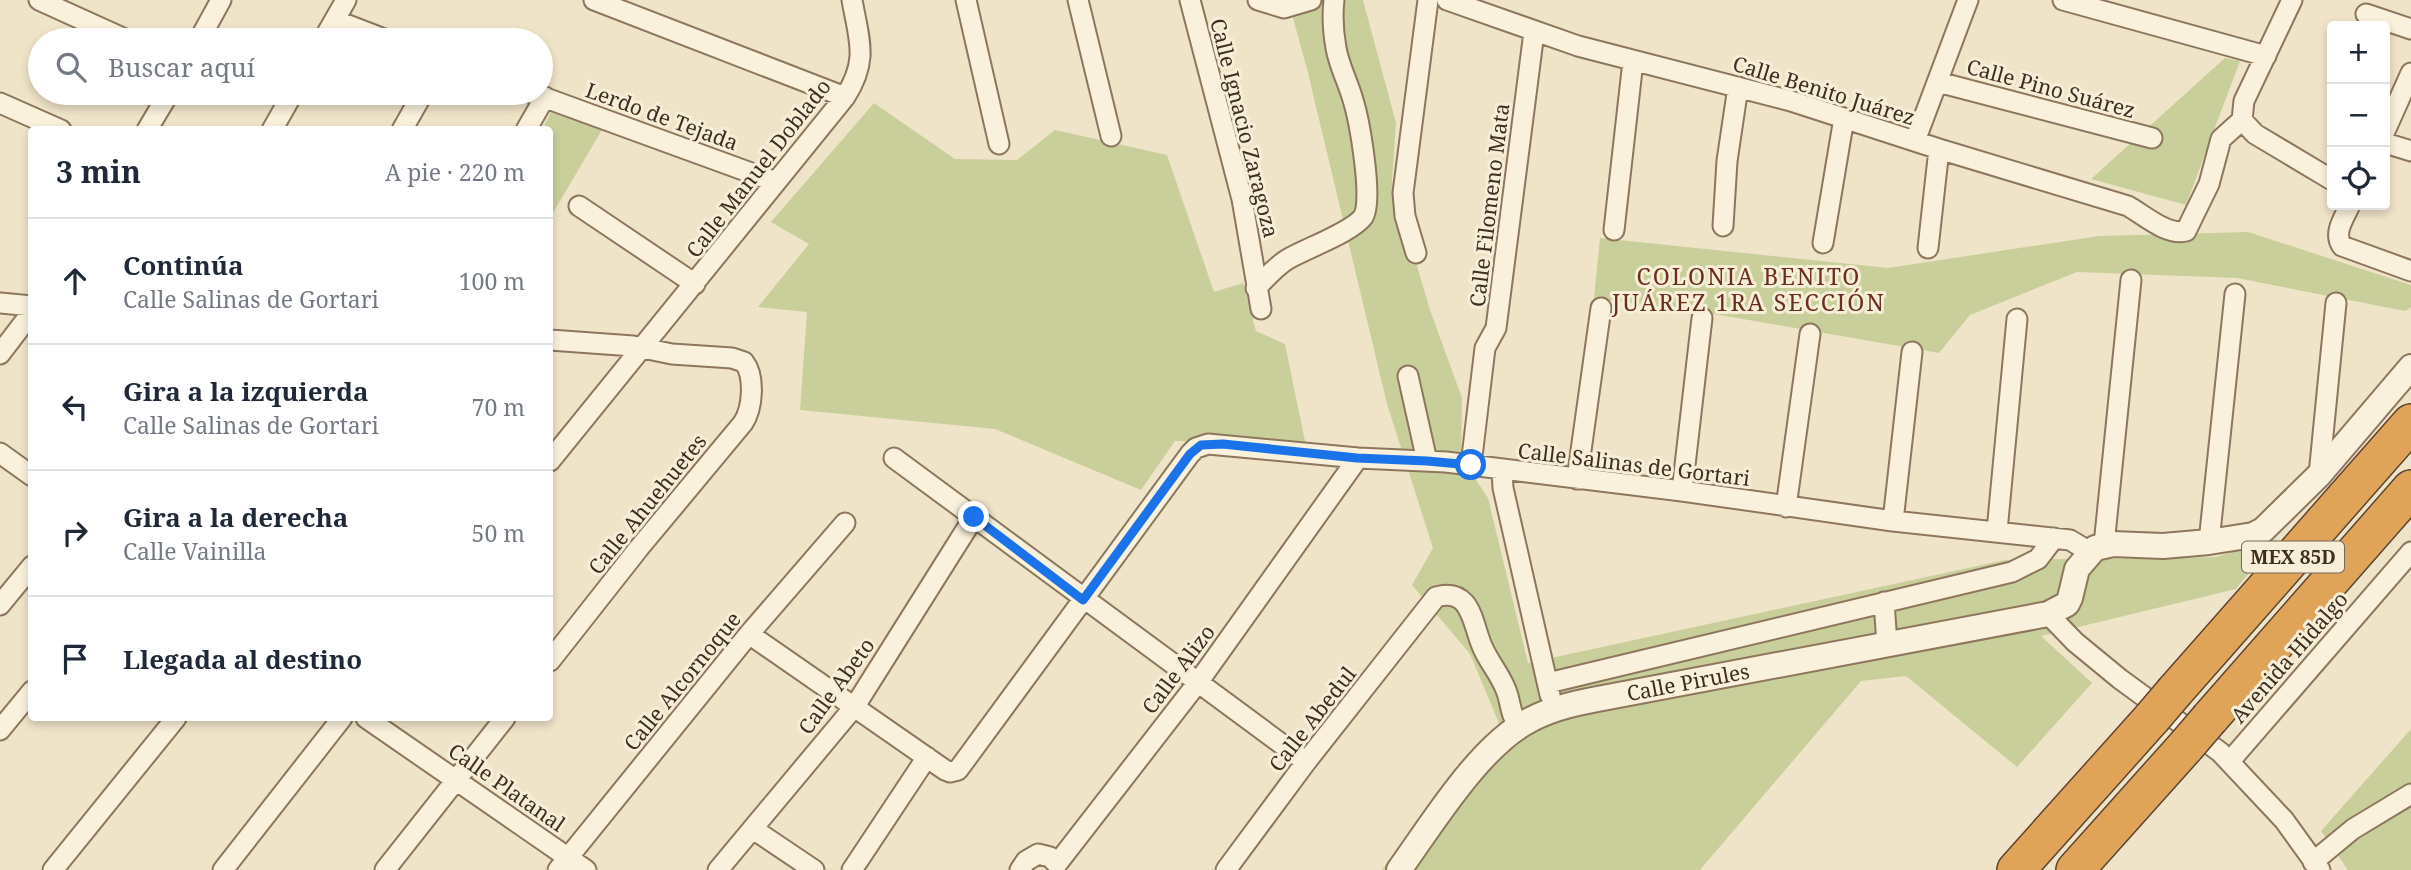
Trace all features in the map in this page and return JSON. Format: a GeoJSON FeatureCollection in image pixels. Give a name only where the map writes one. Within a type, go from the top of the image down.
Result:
{"type":"FeatureCollection","features":[{"type":"Feature","properties":{"kind":"highway","name":"MEX 85D"},"geometry":{"type":"LineString","coordinates":[[2017,870],[2411,423]]}},
{"type":"Feature","properties":{"kind":"highway","name":"MEX 85D"},"geometry":{"type":"LineString","coordinates":[[2075,870],[2411,489]]}},
{"type":"Feature","properties":{"kind":"street"},"geometry":{"type":"LineString","coordinates":[[39,0],[101,28]]}},
{"type":"Feature","properties":{"kind":"street"},"geometry":{"type":"LineString","coordinates":[[206,28],[221,0]]}},
{"type":"Feature","properties":{"kind":"street"},"geometry":{"type":"LineString","coordinates":[[594,0],[845,97]]}},
{"type":"Feature","properties":{"kind":"street","name":"Calle Manuel Doblado"},"geometry":{"type":"LineString","coordinates":[[553,457],[695,284],[857,79],[860,46],[852,0]]}},
{"type":"Feature","properties":{"kind":"street"},"geometry":{"type":"LineString","coordinates":[[966,0],[999,144]]}},
{"type":"Feature","properties":{"kind":"street"},"geometry":{"type":"LineString","coordinates":[[1078,0],[1111,136]]}},
{"type":"Feature","properties":{"kind":"street","name":"Calle Ignacio Zaragoza"},"geometry":{"type":"LineString","coordinates":[[1190,0],[1242,199],[1261,309]]}},
{"type":"Feature","properties":{"kind":"street"},"geometry":{"type":"LineString","coordinates":[[1258,0],[1284,8],[1311,0]]}},
{"type":"Feature","properties":{"kind":"street"},"geometry":{"type":"LineString","coordinates":[[1256,288],[1287,260],[1351,227],[1363,218],[1367,205],[1364,160],[1354,102],[1337,52],[1332,19],[1334,0]]}},
{"type":"Feature","properties":{"kind":"street"},"geometry":{"type":"LineString","coordinates":[[1416,253],[1405,216],[1403,193],[1429,0]]}},
{"type":"Feature","properties":{"kind":"street","name":"Calle Benito Juárez"},"geometry":{"type":"LineString","coordinates":[[1447,0],[1499,9],[1534,32],[1844,118],[2128,206],[2177,232],[2184,232],[2189,227],[2202,201],[2221,139],[2242,120]]}},
{"type":"Feature","properties":{"kind":"street","name":"Calle Pino Suárez"},"geometry":{"type":"LineString","coordinates":[[1915,141],[1968,0]]}},
{"type":"Feature","properties":{"kind":"street"},"geometry":{"type":"LineString","coordinates":[[2063,0],[2266,57]]}},
{"type":"Feature","properties":{"kind":"street"},"geometry":{"type":"LineString","coordinates":[[2292,0],[2244,101],[2242,120],[2255,134],[2327,177]]}},
{"type":"Feature","properties":{"kind":"street"},"geometry":{"type":"LineString","coordinates":[[329,28],[339,6],[370,28]]}},
{"type":"Feature","properties":{"kind":"street"},"geometry":{"type":"LineString","coordinates":[[2366,14],[2411,29]]}},
{"type":"Feature","properties":{"kind":"street","name":"Calle Filomeno Mata"},"geometry":{"type":"LineString","coordinates":[[1471,465],[1485,348],[1496,328],[1534,32]]}},
{"type":"Feature","properties":{"kind":"street"},"geometry":{"type":"LineString","coordinates":[[1614,230],[1633,61]]}},
{"type":"Feature","properties":{"kind":"street"},"geometry":{"type":"LineString","coordinates":[[2390,120],[2411,74]]}},
{"type":"Feature","properties":{"kind":"street","name":"Calle Pino Suárez"},"geometry":{"type":"LineString","coordinates":[[1938,82],[2152,138]]}},
{"type":"Feature","properties":{"kind":"street"},"geometry":{"type":"LineString","coordinates":[[1723,226],[1727,161],[1738,87]]}},
{"type":"Feature","properties":{"kind":"street","name":"Lerdo de Tejada"},"geometry":{"type":"LineString","coordinates":[[553,100],[776,182]]}},
{"type":"Feature","properties":{"kind":"street"},"geometry":{"type":"LineString","coordinates":[[0,103],[52,126]]}},
{"type":"Feature","properties":{"kind":"street"},"geometry":{"type":"LineString","coordinates":[[149,126],[162,105]]}},
{"type":"Feature","properties":{"kind":"street"},"geometry":{"type":"LineString","coordinates":[[274,126],[286,105]]}},
{"type":"Feature","properties":{"kind":"street"},"geometry":{"type":"LineString","coordinates":[[404,126],[416,105]]}},
{"type":"Feature","properties":{"kind":"street"},"geometry":{"type":"LineString","coordinates":[[527,126],[535,105]]}},
{"type":"Feature","properties":{"kind":"street"},"geometry":{"type":"LineString","coordinates":[[1824,243],[1844,118]]}},
{"type":"Feature","properties":{"kind":"street"},"geometry":{"type":"LineString","coordinates":[[2390,145],[2411,151]]}},
{"type":"Feature","properties":{"kind":"street"},"geometry":{"type":"LineString","coordinates":[[1928,248],[1940,149]]}},
{"type":"Feature","properties":{"kind":"street"},"geometry":{"type":"LineString","coordinates":[[579,206],[695,284]]}},
{"type":"Feature","properties":{"kind":"street"},"geometry":{"type":"LineString","coordinates":[[2348,210],[2339,231],[2339,242],[2349,251],[2411,271]]}},
{"type":"Feature","properties":{"kind":"street"},"geometry":{"type":"LineString","coordinates":[[2131,280],[2097,548],[2077,569],[2067,604],[2048,614],[2093,657],[2180,720],[2230,761],[2284,820],[2317,866],[2353,829],[2411,794]]}},
{"type":"Feature","properties":{"kind":"street"},"geometry":{"type":"LineString","coordinates":[[2209,542],[2235,294]]}},
{"type":"Feature","properties":{"kind":"street"},"geometry":{"type":"LineString","coordinates":[[0,303],[28,306]]}},
{"type":"Feature","properties":{"kind":"street"},"geometry":{"type":"LineString","coordinates":[[2319,475],[2336,303]]}},
{"type":"Feature","properties":{"kind":"street"},"geometry":{"type":"LineString","coordinates":[[1577,479],[1601,308]]}},
{"type":"Feature","properties":{"kind":"street"},"geometry":{"type":"LineString","coordinates":[[0,354],[28,317]]}},
{"type":"Feature","properties":{"kind":"street"},"geometry":{"type":"LineString","coordinates":[[1682,491],[1702,318]]}},
{"type":"Feature","properties":{"kind":"street"},"geometry":{"type":"LineString","coordinates":[[1997,531],[2017,319]]}},
{"type":"Feature","properties":{"kind":"street"},"geometry":{"type":"LineString","coordinates":[[1786,507],[1811,334]]}},
{"type":"Feature","properties":{"kind":"street"},"geometry":{"type":"LineString","coordinates":[[553,340],[643,347]]}},
{"type":"Feature","properties":{"kind":"street","name":"Calle Ahuehuetes"},"geometry":{"type":"LineString","coordinates":[[553,657],[743,423],[748,413],[750,375],[747,365],[732,358],[672,354],[643,347]]}},
{"type":"Feature","properties":{"kind":"street"},"geometry":{"type":"LineString","coordinates":[[1893,521],[1912,352]]}},
{"type":"Feature","properties":{"kind":"street"},"geometry":{"type":"LineString","coordinates":[[2097,548],[2209,542],[2253,535],[2263,530],[2319,475],[2411,367]]}},
{"type":"Feature","properties":{"kind":"street"},"geometry":{"type":"LineString","coordinates":[[1408,376],[1427,461]]}},
{"type":"Feature","properties":{"kind":"street","name":"Calle Salinas de Gortari"},"geometry":{"type":"LineString","coordinates":[[927,757],[945,770],[954,772],[961,767],[1190,454],[1201,445],[1223,444],[1357,458],[1471,465],[1893,521],[2054,538],[2097,548]]}},
{"type":"Feature","properties":{"kind":"street"},"geometry":{"type":"LineString","coordinates":[[0,453],[28,472]]}},
{"type":"Feature","properties":{"kind":"street"},"geometry":{"type":"LineString","coordinates":[[894,458],[1306,762]]}},
{"type":"Feature","properties":{"kind":"street","name":"Calle Alizo"},"geometry":{"type":"LineString","coordinates":[[1020,870],[1032,856],[1038,854],[1050,857],[1059,867],[1199,681],[1357,458]]}},
{"type":"Feature","properties":{"kind":"street"},"geometry":{"type":"LineString","coordinates":[[1502,470],[1503,488],[1553,710]]}},
{"type":"Feature","properties":{"kind":"street","name":"Calle Abeto"},"geometry":{"type":"LineString","coordinates":[[718,870],[855,706],[974,517]]}},
{"type":"Feature","properties":{"kind":"street","name":"Calle Alcornoque"},"geometry":{"type":"LineString","coordinates":[[564,864],[749,634],[845,523]]}},
{"type":"Feature","properties":{"kind":"street","name":"Calle Pirules"},"geometry":{"type":"LineString","coordinates":[[1548,683],[2012,572],[2038,559],[2054,538]]}},
{"type":"Feature","properties":{"kind":"street","name":"Avenida Hidalgo"},"geometry":{"type":"LineString","coordinates":[[2230,761],[2411,552]]}},
{"type":"Feature","properties":{"kind":"street"},"geometry":{"type":"LineString","coordinates":[[0,605],[28,571]]}},
{"type":"Feature","properties":{"kind":"street","name":"Calle Abedul"},"geometry":{"type":"LineString","coordinates":[[1226,870],[1306,762],[1436,597],[1448,594],[1460,598],[1467,606],[1482,646],[1505,687],[1513,715],[1519,725]]}},
{"type":"Feature","properties":{"kind":"street"},"geometry":{"type":"LineString","coordinates":[[1884,603],[1887,645]]}},
{"type":"Feature","properties":{"kind":"street","name":"Calle Pirules"},"geometry":{"type":"LineString","coordinates":[[1399,870],[1486,754],[1519,725],[1553,710],[1608,697],[2048,614]]}},
{"type":"Feature","properties":{"kind":"street"},"geometry":{"type":"LineString","coordinates":[[749,634],[927,757],[852,870]]}},
{"type":"Feature","properties":{"kind":"street"},"geometry":{"type":"LineString","coordinates":[[0,730],[28,696]]}},
{"type":"Feature","properties":{"kind":"street"},"geometry":{"type":"LineString","coordinates":[[53,870],[174,721]]}},
{"type":"Feature","properties":{"kind":"street"},"geometry":{"type":"LineString","coordinates":[[223,870],[340,721]]}},
{"type":"Feature","properties":{"kind":"street","name":"Calle Platanal"},"geometry":{"type":"LineString","coordinates":[[370,721],[456,780],[564,864],[586,870]]}},
{"type":"Feature","properties":{"kind":"street"},"geometry":{"type":"LineString","coordinates":[[385,870],[503,721]]}},
{"type":"Feature","properties":{"kind":"street"},"geometry":{"type":"LineString","coordinates":[[753,829],[814,870]]}},
{"type":"Feature","properties":{"kind":"green space"},"geometry":{"type":"Polygon","coordinates":[[[1288,0],[1363,0],[1396,123],[1392,181],[1430,310],[1462,398],[1461,457],[1488,498],[1528,663],[2005,560],[2216,557],[2277,539],[2236,589],[2041,636],[2092,683],[2017,767],[1906,676],[1861,681],[1700,870],[1382,870],[1459,765],[1501,728],[1470,654],[1412,585],[1433,548],[1387,404],[1288,0]]]}},
{"type":"Feature","properties":{"kind":"green space"},"geometry":{"type":"Polygon","coordinates":[[[2225,58],[2240,61],[2186,205],[2091,179],[2225,58]]]}},
{"type":"Feature","properties":{"kind":"green space"},"geometry":{"type":"Polygon","coordinates":[[[874,103],[955,159],[1017,160],[1055,130],[1167,155],[1214,292],[1243,283],[1256,331],[1285,344],[1306,446],[1175,441],[1141,490],[995,429],[800,410],[807,312],[758,307],[809,244],[771,222],[874,103]]]}},
{"type":"Feature","properties":{"kind":"green space"},"geometry":{"type":"Polygon","coordinates":[[[551,112],[603,128],[553,213],[553,126],[544,126],[551,112]]]}},
{"type":"Feature","properties":{"kind":"green space"},"geometry":{"type":"Polygon","coordinates":[[[2248,232],[2411,285],[2411,307],[2405,311],[2237,278],[2077,272],[1970,315],[1939,353],[1720,315],[1594,298],[1600,238],[1888,268],[2099,236],[2248,232]]]}},
{"type":"Feature","properties":{"kind":"green space"},"geometry":{"type":"Polygon","coordinates":[[[2411,729],[2411,870],[2348,870],[2321,831],[2411,729]]]}},
{"type":"Feature","properties":{"kind":"district","name":"COLONIA BENITO JUÁREZ 1RA SECCIÓN"},"geometry":{"type":"Point","coordinates":[1749,289]}},
{"type":"Feature","properties":{"kind":"route"},"geometry":{"type":"LineString","coordinates":[[974,517],[1083,600],[1190,454],[1201,445],[1223,444],[1357,458],[1471,465]]}}]}
